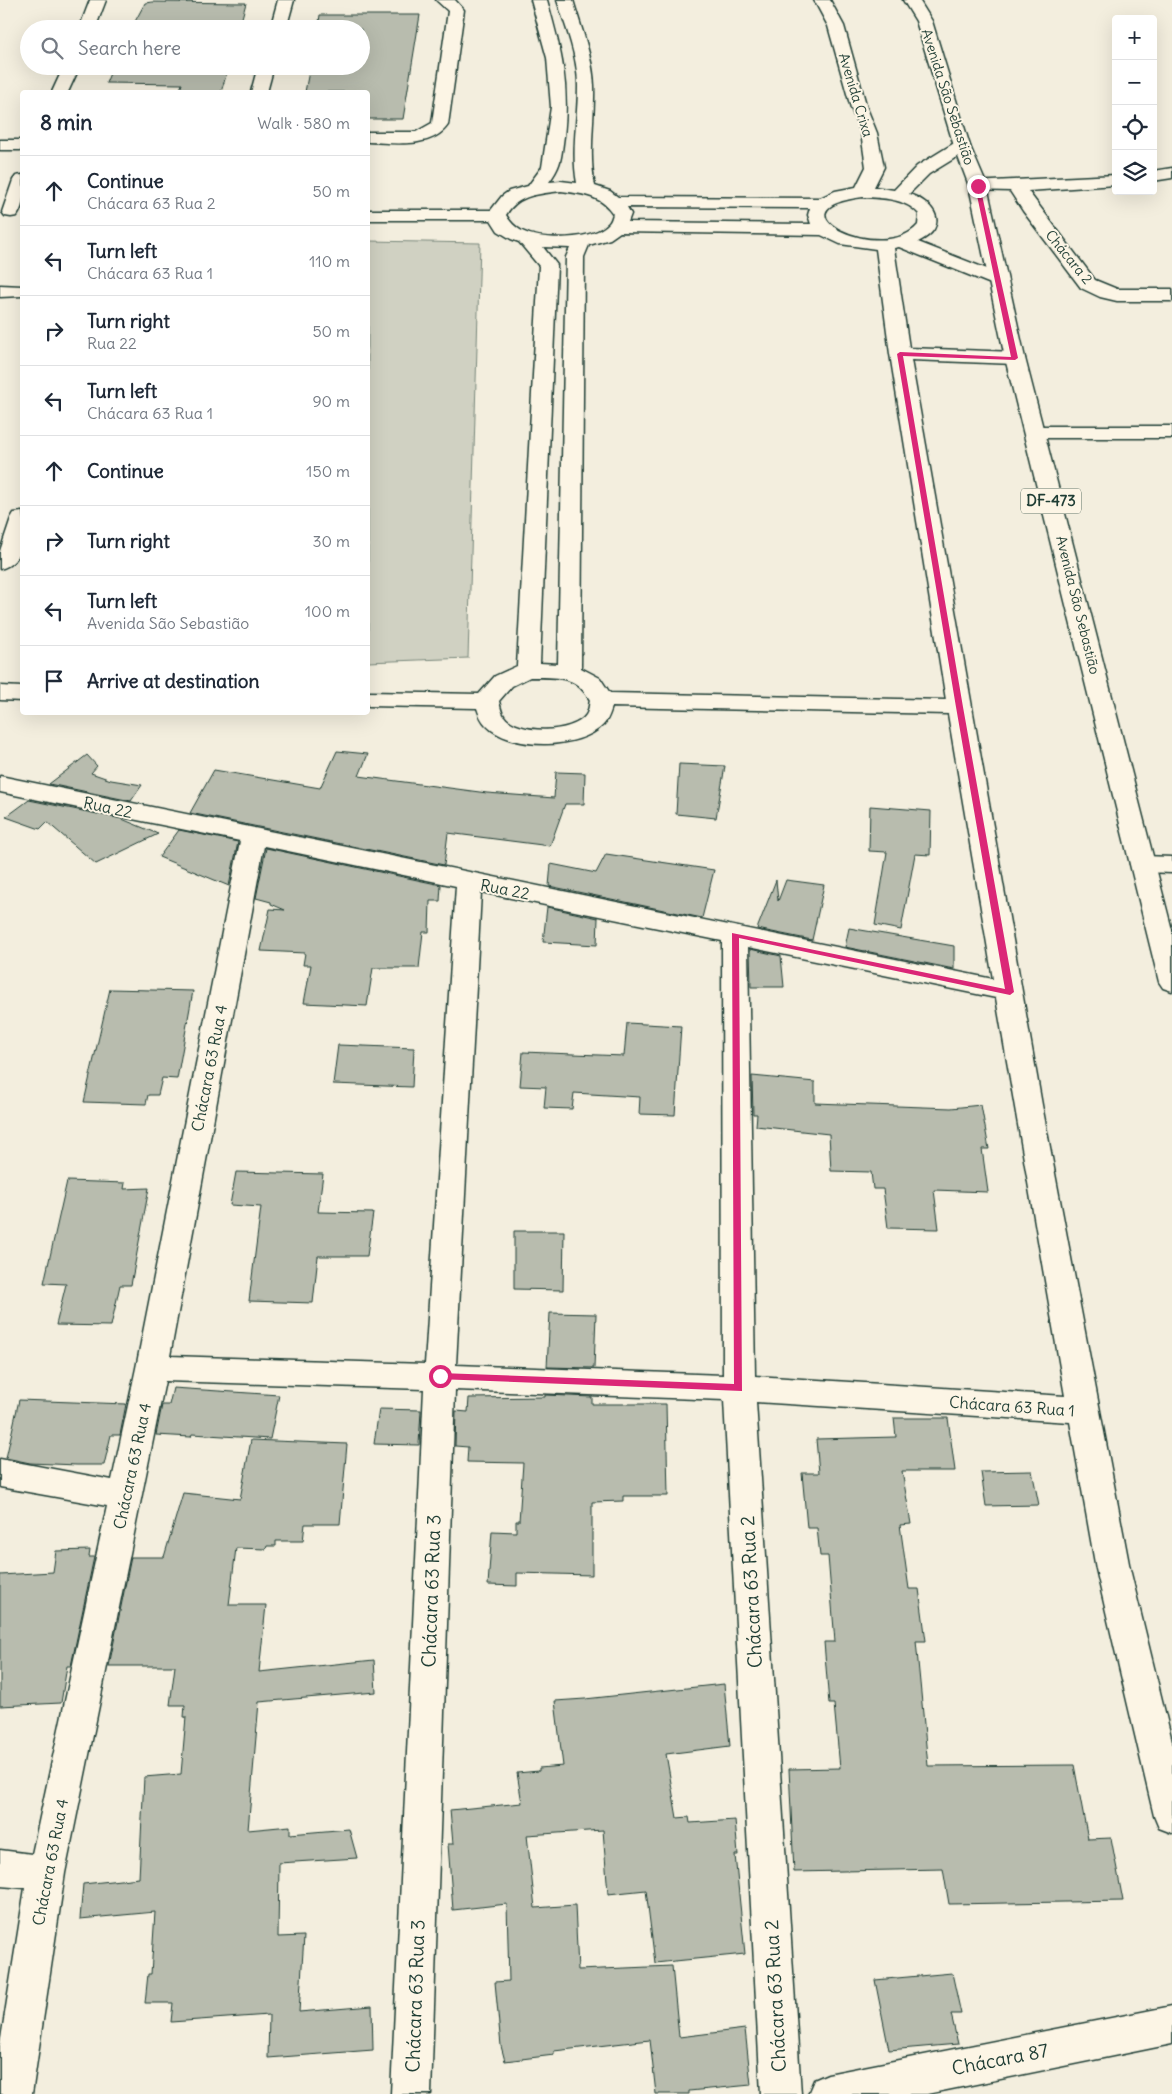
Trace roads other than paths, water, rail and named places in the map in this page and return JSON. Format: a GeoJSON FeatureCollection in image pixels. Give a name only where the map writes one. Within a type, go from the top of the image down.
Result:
{"type":"FeatureCollection","features":[{"type":"Feature","properties":{"kind":"street"},"geometry":{"type":"LineString","coordinates":[[90,20],[98,0]]}},
{"type":"Feature","properties":{"kind":"street"},"geometry":{"type":"LineString","coordinates":[[280,20],[286,0]]}},
{"type":"Feature","properties":{"kind":"street"},"geometry":{"type":"LineString","coordinates":[[370,137],[423,137],[433,133],[440,125],[456,10],[448,1],[444,0]]}},
{"type":"Feature","properties":{"kind":"street"},"geometry":{"type":"LineString","coordinates":[[534,189],[551,168],[559,107],[555,58],[540,0]]}},
{"type":"Feature","properties":{"kind":"street"},"geometry":{"type":"LineString","coordinates":[[564,0],[576,33],[586,83],[582,172],[587,189]]}},
{"type":"Feature","properties":{"kind":"street","name":"Avenida Crixa"},"geometry":{"type":"LineString","coordinates":[[822,0],[836,26],[859,108],[869,133],[875,168],[863,192]]}},
{"type":"Feature","properties":{"kind":"street","name":"Avenida São Sebastião"},"geometry":{"type":"LineString","coordinates":[[911,0],[924,21],[962,146],[978,186],[1015,358],[1142,864],[1164,924],[1172,982]]}},
{"type":"Feature","properties":{"kind":"street"},"geometry":{"type":"LineString","coordinates":[[61,90],[68,75]]}},
{"type":"Feature","properties":{"kind":"street"},"geometry":{"type":"LineString","coordinates":[[260,90],[264,75]]}},
{"type":"Feature","properties":{"kind":"street"},"geometry":{"type":"LineString","coordinates":[[0,145],[20,145]]}},
{"type":"Feature","properties":{"kind":"street"},"geometry":{"type":"LineString","coordinates":[[897,196],[924,170],[962,146]]}},
{"type":"Feature","properties":{"kind":"street"},"geometry":{"type":"LineString","coordinates":[[1157,175],[1172,173]]}},
{"type":"Feature","properties":{"kind":"street"},"geometry":{"type":"LineString","coordinates":[[978,186],[1016,186],[1112,180]]}},
{"type":"Feature","properties":{"kind":"street"},"geometry":{"type":"LineString","coordinates":[[11,212],[20,186]]}},
{"type":"Feature","properties":{"kind":"street"},"geometry":{"type":"LineString","coordinates":[[616,227],[622,214],[616,202],[604,194],[587,189],[560,186],[534,189],[515,195],[502,204],[497,215],[505,229],[526,239],[544,242],[582,241],[602,235],[616,227],[824,230]]}},
{"type":"Feature","properties":{"kind":"street","name":"Chácara 2"},"geometry":{"type":"LineString","coordinates":[[1016,186],[1029,207],[1088,284],[1107,293],[1117,295],[1172,295]]}},
{"type":"Feature","properties":{"kind":"street"},"geometry":{"type":"LineString","coordinates":[[863,192],[897,196],[923,207],[929,215],[930,223],[925,231],[915,238],[892,243],[854,242],[839,238],[824,230],[817,223],[815,216],[817,209],[823,203],[840,195],[863,192]]}},
{"type":"Feature","properties":{"kind":"street"},"geometry":{"type":"LineString","coordinates":[[616,202],[823,203]]}},
{"type":"Feature","properties":{"kind":"street"},"geometry":{"type":"LineString","coordinates":[[370,215],[497,215]]}},
{"type":"Feature","properties":{"kind":"street"},"geometry":{"type":"LineString","coordinates":[[526,239],[548,265],[528,670]]}},
{"type":"Feature","properties":{"kind":"street"},"geometry":{"type":"LineString","coordinates":[[569,671],[575,257],[582,241]]}},
{"type":"Feature","properties":{"kind":"street"},"geometry":{"type":"LineString","coordinates":[[892,243],[998,280]]}},
{"type":"Feature","properties":{"kind":"street","name":"Chácara 63 Rua 1"},"geometry":{"type":"LineString","coordinates":[[739,1388],[1085,1410],[1028,1105],[900,354],[892,243]]}},
{"type":"Feature","properties":{"kind":"street"},"geometry":{"type":"LineString","coordinates":[[0,291],[20,291]]}},
{"type":"Feature","properties":{"kind":"street"},"geometry":{"type":"LineString","coordinates":[[900,354],[1015,358]]}},
{"type":"Feature","properties":{"kind":"street"},"geometry":{"type":"LineString","coordinates":[[1034,432],[1172,432]]}},
{"type":"Feature","properties":{"kind":"street"},"geometry":{"type":"LineString","coordinates":[[0,562],[8,558],[20,525]]}},
{"type":"Feature","properties":{"kind":"street"},"geometry":{"type":"LineString","coordinates":[[528,670],[569,671],[592,683],[602,700],[596,718],[575,732],[546,738],[515,733],[494,719],[487,701],[494,688],[508,677],[528,670]]}},
{"type":"Feature","properties":{"kind":"street"},"geometry":{"type":"LineString","coordinates":[[0,693],[20,694]]}},
{"type":"Feature","properties":{"kind":"street"},"geometry":{"type":"LineString","coordinates":[[370,699],[487,701]]}},
{"type":"Feature","properties":{"kind":"street"},"geometry":{"type":"LineString","coordinates":[[602,700],[959,707]]}},
{"type":"Feature","properties":{"kind":"street","name":"Rua 22"},"geometry":{"type":"LineString","coordinates":[[0,784],[253,838],[735,934],[1010,992]]}},
{"type":"Feature","properties":{"kind":"street","name":"Chácara 63 Rua 4"},"geometry":{"type":"LineString","coordinates":[[12,2094],[46,1873],[152,1368],[253,838]]}},
{"type":"Feature","properties":{"kind":"street"},"geometry":{"type":"LineString","coordinates":[[1142,864],[1172,866]]}},
{"type":"Feature","properties":{"kind":"street","name":"Chácara 63 Rua 3"},"geometry":{"type":"LineString","coordinates":[[411,2094],[440,1376],[469,882]]}},
{"type":"Feature","properties":{"kind":"street"},"geometry":{"type":"LineString","coordinates":[[152,1368],[440,1376],[739,1388],[735,934]]}},
{"type":"Feature","properties":{"kind":"street","name":"Chácara 63 Rua 2"},"geometry":{"type":"LineString","coordinates":[[739,1388],[780,2094]]}},
{"type":"Feature","properties":{"kind":"street"},"geometry":{"type":"LineString","coordinates":[[1085,1410],[1113,1569],[1172,1816]]}},
{"type":"Feature","properties":{"kind":"street"},"geometry":{"type":"LineString","coordinates":[[0,1473],[126,1496]]}},
{"type":"Feature","properties":{"kind":"street"},"geometry":{"type":"LineString","coordinates":[[0,1868],[46,1873]]}},
{"type":"Feature","properties":{"kind":"street","name":"Chácara 87"},"geometry":{"type":"LineString","coordinates":[[828,2094],[1172,2025]]}}]}
